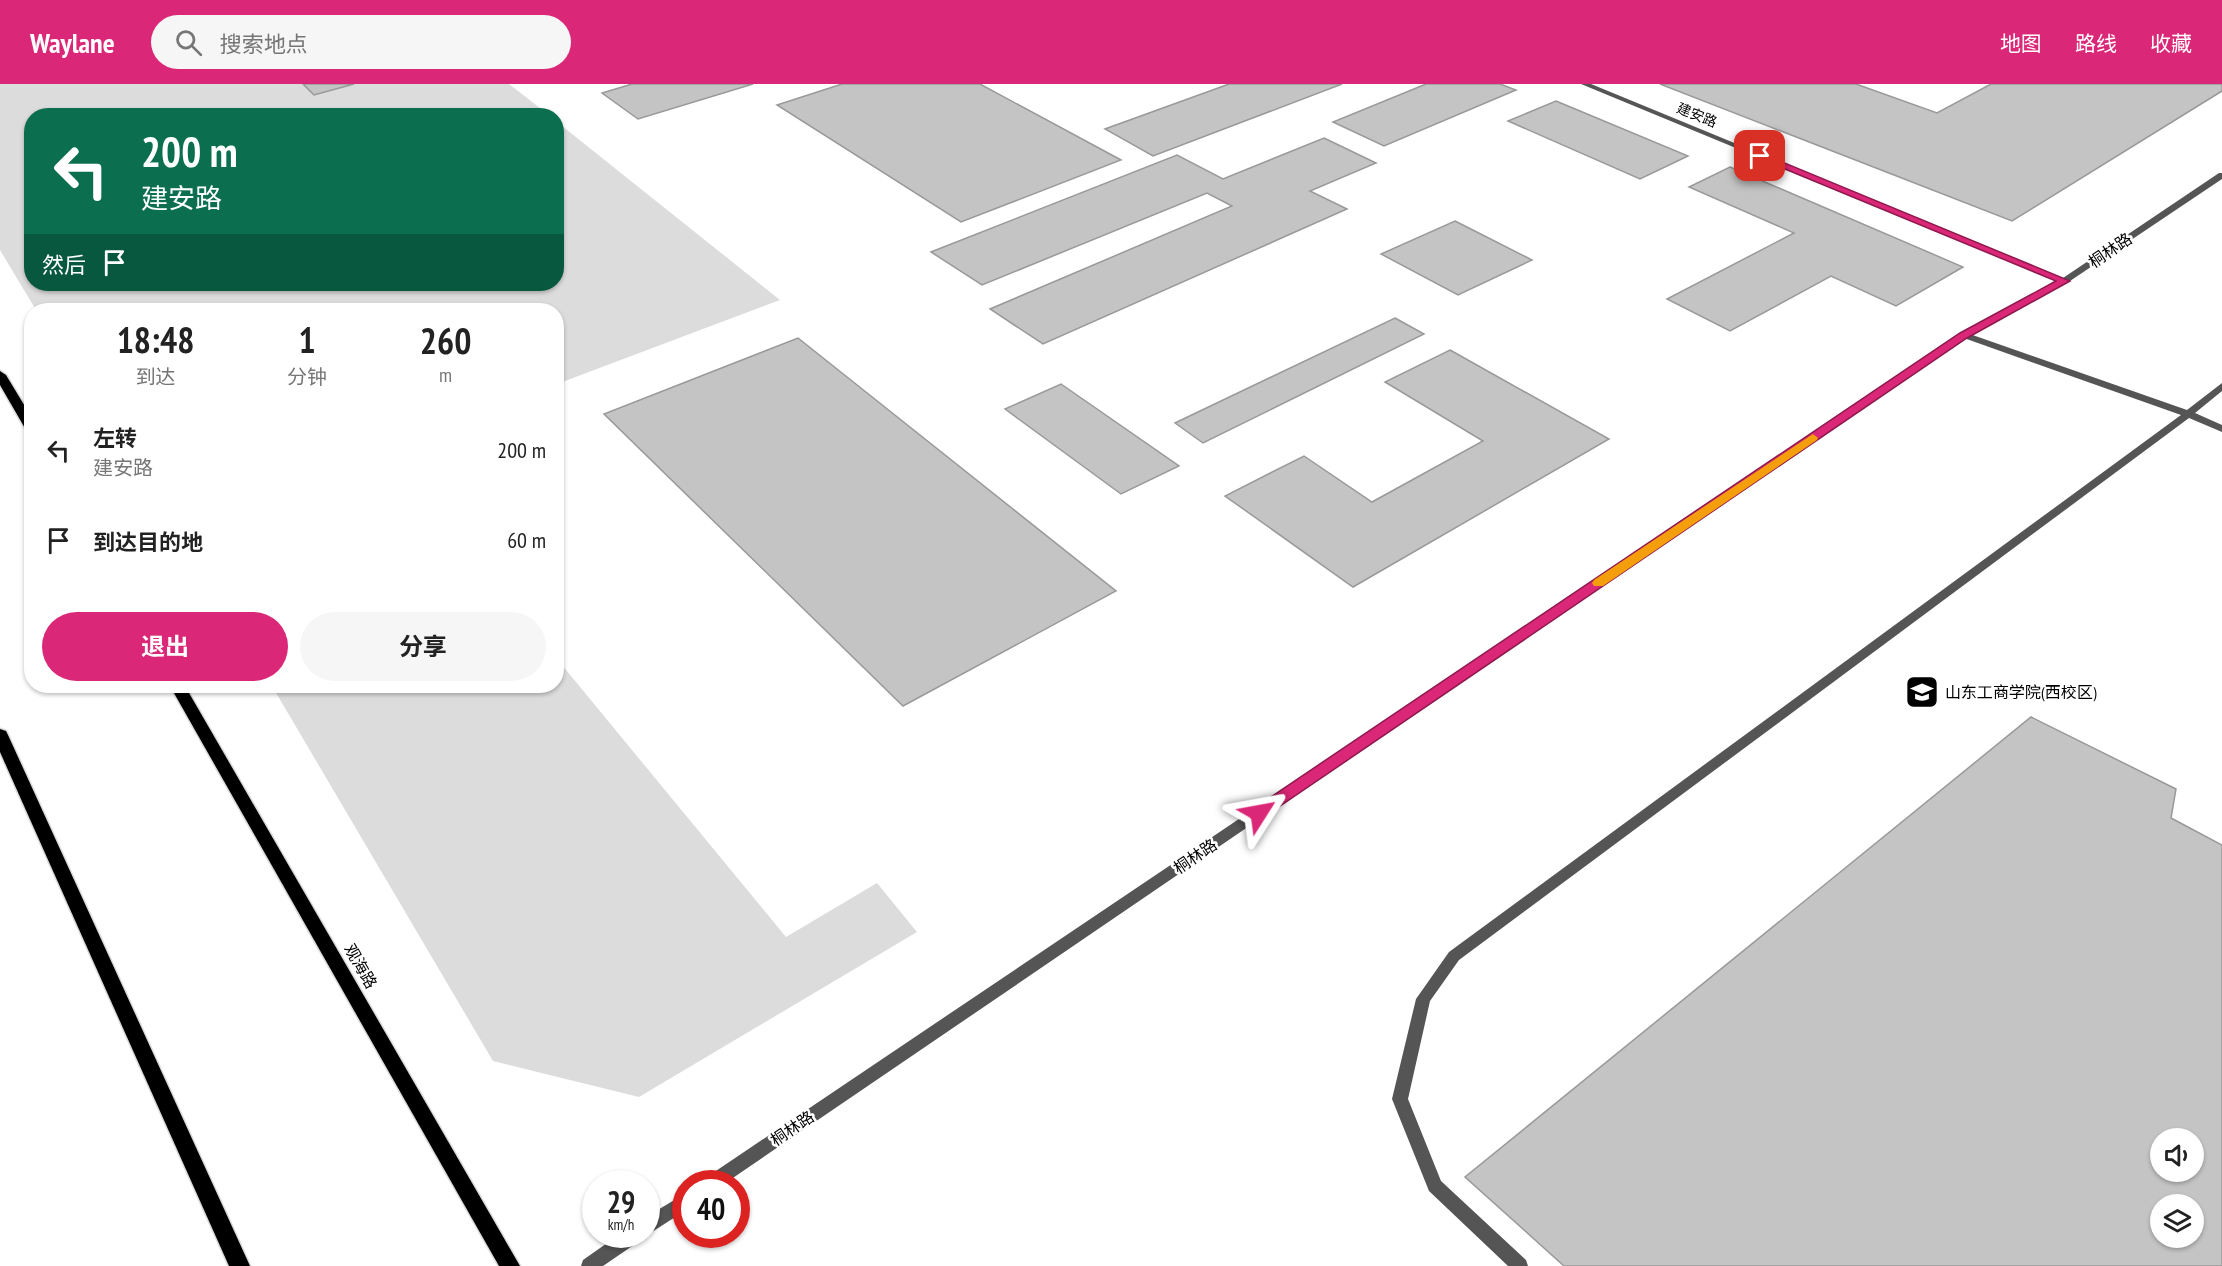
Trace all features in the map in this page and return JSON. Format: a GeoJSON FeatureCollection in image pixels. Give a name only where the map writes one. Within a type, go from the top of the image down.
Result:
{"type":"FeatureCollection","features":[{"type":"Feature","properties":{"kind":"main road"},"geometry":{"type":"LineString","coordinates":[[0,375],[24,416]]}},
{"type":"Feature","properties":{"kind":"main road","name":"观海路"},"geometry":{"type":"LineString","coordinates":[[182,693],[510,1266]]}},
{"type":"Feature","properties":{"kind":"main road"},"geometry":{"type":"LineString","coordinates":[[0,735],[240,1266]]}},
{"type":"Feature","properties":{"kind":"street","name":"建安路"},"geometry":{"type":"LineString","coordinates":[[1586,84],[2064,281]]}},
{"type":"Feature","properties":{"kind":"street","name":"桐林路"},"geometry":{"type":"LineString","coordinates":[[731,1170],[1964,335],[2064,281],[2222,175]]}},
{"type":"Feature","properties":{"kind":"street"},"geometry":{"type":"LineString","coordinates":[[1964,335],[2188,414],[2222,429]]}},
{"type":"Feature","properties":{"kind":"street"},"geometry":{"type":"LineString","coordinates":[[1520,1266],[1435,1186],[1400,1099],[1424,999],[1454,956],[2188,414],[2222,386]]}},
{"type":"Feature","properties":{"kind":"street"},"geometry":{"type":"LineString","coordinates":[[589,1266],[615,1248]]}},
{"type":"Feature","properties":{"kind":"shaded area"},"geometry":{"type":"Polygon","coordinates":[[[0,84],[509,84],[540,108],[24,108],[24,290],[0,250],[0,84]]]}},
{"type":"Feature","properties":{"kind":"shaded area"},"geometry":{"type":"Polygon","coordinates":[[[564,128],[780,300],[564,381],[564,303],[32,303],[25,291],[564,291],[564,128]]]}},
{"type":"Feature","properties":{"kind":"shaded area"},"geometry":{"type":"Polygon","coordinates":[[[564,667],[786,937],[877,883],[917,932],[639,1097],[493,1061],[276,693],[564,693],[564,667]]]}},
{"type":"Feature","properties":{"kind":"building"},"geometry":{"type":"Polygon","coordinates":[[[303,84],[354,84],[314,95],[303,84]]]}},
{"type":"Feature","properties":{"kind":"building"},"geometry":{"type":"Polygon","coordinates":[[[632,84],[753,84],[638,119],[602,93],[632,84]]]}},
{"type":"Feature","properties":{"kind":"building"},"geometry":{"type":"Polygon","coordinates":[[[842,84],[980,84],[1121,160],[961,222],[777,105],[842,84]]]}},
{"type":"Feature","properties":{"kind":"building"},"geometry":{"type":"Polygon","coordinates":[[[1229,84],[1342,84],[1153,156],[1105,129],[1229,84]]]}},
{"type":"Feature","properties":{"kind":"building"},"geometry":{"type":"Polygon","coordinates":[[[1426,84],[1500,84],[1516,90],[1384,146],[1333,122],[1426,84]]]}},
{"type":"Feature","properties":{"kind":"building"},"geometry":{"type":"Polygon","coordinates":[[[1660,84],[1856,84],[1937,113],[1991,84],[2222,84],[2222,91],[2012,221],[1660,84]]]}},
{"type":"Feature","properties":{"kind":"building"},"geometry":{"type":"Polygon","coordinates":[[[1556,101],[1688,156],[1640,179],[1508,121],[1556,101]]]}},
{"type":"Feature","properties":{"kind":"building"},"geometry":{"type":"Polygon","coordinates":[[[1324,138],[1376,163],[1310,191],[1347,209],[1043,344],[990,309],[1232,206],[1207,193],[982,285],[931,252],[1177,155],[1223,179],[1324,138]]]}},
{"type":"Feature","properties":{"kind":"building"},"geometry":{"type":"Polygon","coordinates":[[[1730,167],[1963,267],[1896,306],[1831,276],[1730,331],[1667,299],[1794,233],[1689,187],[1730,167]]]}},
{"type":"Feature","properties":{"kind":"building"},"geometry":{"type":"Polygon","coordinates":[[[1455,221],[1532,260],[1458,295],[1381,254],[1455,221]]]}},
{"type":"Feature","properties":{"kind":"building"},"geometry":{"type":"Polygon","coordinates":[[[1395,318],[1424,334],[1203,443],[1175,423],[1395,318]]]}},
{"type":"Feature","properties":{"kind":"building"},"geometry":{"type":"Polygon","coordinates":[[[798,338],[1116,591],[903,706],[604,414],[798,338]]]}},
{"type":"Feature","properties":{"kind":"building"},"geometry":{"type":"Polygon","coordinates":[[[1450,350],[1609,439],[1353,587],[1225,496],[1304,456],[1372,502],[1483,441],[1385,382],[1450,350]]]}},
{"type":"Feature","properties":{"kind":"building"},"geometry":{"type":"Polygon","coordinates":[[[1061,384],[1179,466],[1121,494],[1005,409],[1061,384]]]}},
{"type":"Feature","properties":{"kind":"building"},"geometry":{"type":"Polygon","coordinates":[[[2031,717],[2176,789],[2171,818],[2222,845],[2222,1266],[1564,1266],[1465,1177],[2031,717]]]}},
{"type":"Feature","properties":{"kind":"slow traffic"},"geometry":{"type":"LineString","coordinates":[[1598,583],[1813,438]]}},
{"type":"Feature","properties":{"kind":"place","name":"山东工商学院(西校区)"},"geometry":{"type":"Point","coordinates":[1922,692]}},
{"type":"Feature","properties":{"kind":"route"},"geometry":{"type":"LineString","coordinates":[[1259,813],[1964,335],[2064,281],[1760,156]]}}]}
